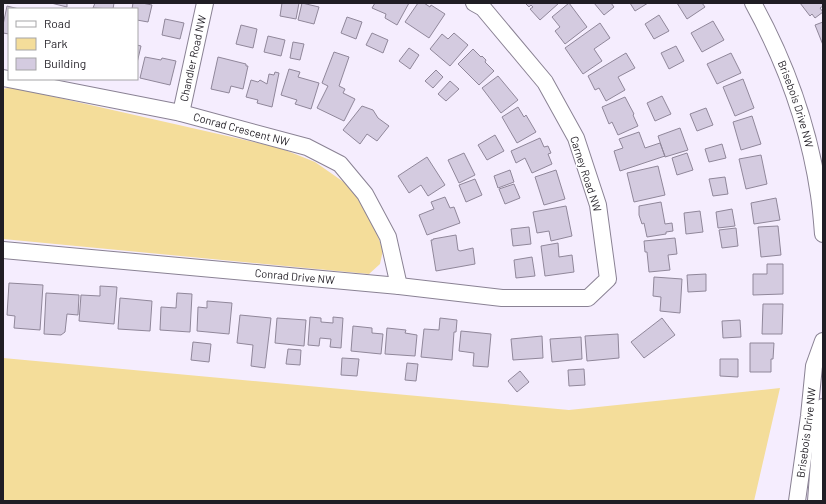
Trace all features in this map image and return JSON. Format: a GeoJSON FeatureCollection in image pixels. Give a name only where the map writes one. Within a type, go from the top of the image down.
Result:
{"type":"FeatureCollection","features":[{"type":"Feature","properties":{"kind":"street","name":"Chandler Road NW"},"geometry":{"type":"LineString","coordinates":[[181,113],[205,3]]}},
{"type":"Feature","properties":{"kind":"street","name":"Brisebois Drive NW"},"geometry":{"type":"LineString","coordinates":[[753,3],[780,56],[804,124],[813,160],[823,234]]}},
{"type":"Feature","properties":{"kind":"street","name":"Carney Road NW"},"geometry":{"type":"LineString","coordinates":[[482,5],[545,82],[576,138],[598,204],[608,279],[588,298]]}},
{"type":"Feature","properties":{"kind":"street","name":"Conrad Crescent NW"},"geometry":{"type":"LineString","coordinates":[[13,80],[181,113],[307,147],[340,164],[365,194],[388,237],[399,286]]}},
{"type":"Feature","properties":{"kind":"street","name":"Conrad Drive NW"},"geometry":{"type":"LineString","coordinates":[[3,250],[399,286],[502,298],[588,298]]}},
{"type":"Feature","properties":{"kind":"street","name":"Brisebois Drive NW"},"geometry":{"type":"LineString","coordinates":[[797,501],[809,416],[814,366],[823,341]]}},
{"type":"Feature","properties":{"kind":"street","name":"Brisebois Drive NW"},"geometry":{"type":"LineString","coordinates":[[816,501],[823,407]]}},
{"type":"Feature","properties":{"kind":"green space"},"geometry":{"type":"Polygon","coordinates":[[[11,87],[280,148],[315,162],[348,185],[370,216],[383,250],[380,264],[369,274],[3,239],[3,89],[11,87]]]}},
{"type":"Feature","properties":{"kind":"green space"},"geometry":{"type":"Polygon","coordinates":[[[3,358],[569,410],[780,388],[754,501],[3,501],[3,358]]]}},
{"type":"Feature","properties":{"kind":"building"},"geometry":{"type":"Polygon","coordinates":[[[51,3],[67,3],[67,7],[51,3]]]}},
{"type":"Feature","properties":{"kind":"building"},"geometry":{"type":"Polygon","coordinates":[[[95,3],[114,3],[113,8],[93,8],[95,3]]]}},
{"type":"Feature","properties":{"kind":"building"},"geometry":{"type":"Polygon","coordinates":[[[133,3],[152,5],[148,22],[138,20],[138,8],[132,8],[133,3]]]}},
{"type":"Feature","properties":{"kind":"building"},"geometry":{"type":"Polygon","coordinates":[[[282,3],[299,3],[296,19],[280,16],[282,3]]]}},
{"type":"Feature","properties":{"kind":"building"},"geometry":{"type":"Polygon","coordinates":[[[302,3],[319,7],[314,24],[298,20],[302,3]]]}},
{"type":"Feature","properties":{"kind":"building"},"geometry":{"type":"Polygon","coordinates":[[[375,3],[409,3],[397,25],[385,18],[386,14],[372,8],[375,3]]]}},
{"type":"Feature","properties":{"kind":"building"},"geometry":{"type":"Polygon","coordinates":[[[418,3],[424,3],[430,7],[431,5],[445,14],[429,38],[405,22],[418,3]]]}},
{"type":"Feature","properties":{"kind":"building"},"geometry":{"type":"Polygon","coordinates":[[[525,3],[559,3],[540,20],[530,9],[533,7],[531,5],[529,7],[525,3]]]}},
{"type":"Feature","properties":{"kind":"building"},"geometry":{"type":"Polygon","coordinates":[[[569,3],[587,27],[565,44],[555,31],[560,27],[552,17],[569,3]]]}},
{"type":"Feature","properties":{"kind":"building"},"geometry":{"type":"Polygon","coordinates":[[[594,3],[611,3],[614,7],[604,15],[594,3]]]}},
{"type":"Feature","properties":{"kind":"building"},"geometry":{"type":"Polygon","coordinates":[[[630,3],[648,3],[635,11],[630,3]]]}},
{"type":"Feature","properties":{"kind":"building"},"geometry":{"type":"Polygon","coordinates":[[[677,3],[702,3],[705,7],[687,19],[677,3]]]}},
{"type":"Feature","properties":{"kind":"building"},"geometry":{"type":"Polygon","coordinates":[[[800,3],[823,3],[823,6],[820,8],[823,12],[815,18],[812,14],[810,16],[800,3]]]}},
{"type":"Feature","properties":{"kind":"building"},"geometry":{"type":"Polygon","coordinates":[[[7,6],[15,8],[8,8],[8,34],[3,33],[7,6]]]}},
{"type":"Feature","properties":{"kind":"building"},"geometry":{"type":"Polygon","coordinates":[[[659,15],[669,31],[654,39],[645,24],[659,15]]]}},
{"type":"Feature","properties":{"kind":"building"},"geometry":{"type":"Polygon","coordinates":[[[347,17],[362,22],[356,39],[341,33],[347,17]]]}},
{"type":"Feature","properties":{"kind":"building"},"geometry":{"type":"Polygon","coordinates":[[[165,19],[184,23],[180,39],[162,35],[165,19]]]}},
{"type":"Feature","properties":{"kind":"building"},"geometry":{"type":"Polygon","coordinates":[[[713,21],[724,40],[702,52],[691,33],[713,21]]]}},
{"type":"Feature","properties":{"kind":"building"},"geometry":{"type":"Polygon","coordinates":[[[823,22],[823,45],[815,25],[823,22]]]}},
{"type":"Feature","properties":{"kind":"building"},"geometry":{"type":"Polygon","coordinates":[[[600,23],[610,38],[594,49],[602,61],[583,74],[565,48],[600,23]]]}},
{"type":"Feature","properties":{"kind":"building"},"geometry":{"type":"Polygon","coordinates":[[[241,25],[257,29],[253,48],[236,44],[241,25]]]}},
{"type":"Feature","properties":{"kind":"building"},"geometry":{"type":"Polygon","coordinates":[[[372,33],[388,40],[383,53],[366,45],[372,33]]]}},
{"type":"Feature","properties":{"kind":"building"},"geometry":{"type":"Polygon","coordinates":[[[454,33],[468,45],[450,66],[430,49],[442,34],[448,39],[454,33]]]}},
{"type":"Feature","properties":{"kind":"building"},"geometry":{"type":"Polygon","coordinates":[[[268,36],[285,40],[281,56],[264,52],[268,36]]]}},
{"type":"Feature","properties":{"kind":"building"},"geometry":{"type":"Polygon","coordinates":[[[293,42],[304,44],[300,60],[290,58],[293,42]]]}},
{"type":"Feature","properties":{"kind":"building"},"geometry":{"type":"Polygon","coordinates":[[[138,45],[141,46],[138,59],[138,45]]]}},
{"type":"Feature","properties":{"kind":"building"},"geometry":{"type":"Polygon","coordinates":[[[676,46],[684,61],[669,69],[661,53],[676,46]]]}},
{"type":"Feature","properties":{"kind":"building"},"geometry":{"type":"Polygon","coordinates":[[[409,48],[419,55],[410,69],[399,61],[409,48]]]}},
{"type":"Feature","properties":{"kind":"building"},"geometry":{"type":"Polygon","coordinates":[[[473,49],[486,60],[485,62],[494,71],[479,85],[458,64],[473,49]]]}},
{"type":"Feature","properties":{"kind":"building"},"geometry":{"type":"Polygon","coordinates":[[[334,52],[349,57],[339,86],[345,89],[343,93],[355,99],[344,121],[317,108],[328,86],[322,83],[334,52]]]}},
{"type":"Feature","properties":{"kind":"building"},"geometry":{"type":"Polygon","coordinates":[[[626,53],[635,68],[618,77],[625,90],[606,101],[599,88],[595,90],[588,76],[626,53]]]}},
{"type":"Feature","properties":{"kind":"building"},"geometry":{"type":"Polygon","coordinates":[[[731,53],[741,73],[717,84],[707,64],[731,53]]]}},
{"type":"Feature","properties":{"kind":"building"},"geometry":{"type":"Polygon","coordinates":[[[145,57],[176,61],[170,85],[140,78],[145,57]]]}},
{"type":"Feature","properties":{"kind":"building"},"geometry":{"type":"Polygon","coordinates":[[[218,57],[246,64],[246,66],[248,66],[243,89],[231,86],[229,93],[211,89],[218,57]]]}},
{"type":"Feature","properties":{"kind":"building"},"geometry":{"type":"Polygon","coordinates":[[[289,69],[300,72],[298,77],[319,83],[311,109],[295,104],[297,100],[281,95],[289,69]]]}},
{"type":"Feature","properties":{"kind":"building"},"geometry":{"type":"Polygon","coordinates":[[[436,70],[443,77],[433,88],[425,81],[436,70]]]}},
{"type":"Feature","properties":{"kind":"building"},"geometry":{"type":"Polygon","coordinates":[[[275,72],[279,73],[272,107],[257,103],[258,100],[246,97],[251,80],[258,82],[260,80],[267,84],[269,74],[274,75],[275,72]]]}},
{"type":"Feature","properties":{"kind":"building"},"geometry":{"type":"Polygon","coordinates":[[[498,76],[518,100],[501,113],[482,88],[498,76]]]}},
{"type":"Feature","properties":{"kind":"building"},"geometry":{"type":"Polygon","coordinates":[[[743,79],[754,108],[735,116],[723,87],[743,79]]]}},
{"type":"Feature","properties":{"kind":"building"},"geometry":{"type":"Polygon","coordinates":[[[450,81],[459,89],[446,101],[438,94],[450,81]]]}},
{"type":"Feature","properties":{"kind":"building"},"geometry":{"type":"Polygon","coordinates":[[[662,96],[671,114],[655,121],[647,103],[662,96]]]}},
{"type":"Feature","properties":{"kind":"building"},"geometry":{"type":"Polygon","coordinates":[[[625,97],[634,114],[633,115],[638,126],[618,135],[612,122],[609,124],[602,107],[625,97]]]}},
{"type":"Feature","properties":{"kind":"building"},"geometry":{"type":"Polygon","coordinates":[[[362,106],[373,110],[378,118],[389,126],[377,141],[367,134],[360,144],[343,130],[362,106]]]}},
{"type":"Feature","properties":{"kind":"building"},"geometry":{"type":"Polygon","coordinates":[[[518,107],[524,117],[526,115],[536,132],[517,143],[502,117],[518,107]]]}},
{"type":"Feature","properties":{"kind":"building"},"geometry":{"type":"Polygon","coordinates":[[[706,108],[713,125],[697,131],[690,114],[706,108]]]}},
{"type":"Feature","properties":{"kind":"building"},"geometry":{"type":"Polygon","coordinates":[[[752,116],[761,144],[741,150],[733,122],[752,116]]]}},
{"type":"Feature","properties":{"kind":"building"},"geometry":{"type":"Polygon","coordinates":[[[680,128],[688,150],[665,157],[658,136],[680,128]]]}},
{"type":"Feature","properties":{"kind":"building"},"geometry":{"type":"Polygon","coordinates":[[[639,132],[645,148],[660,143],[665,156],[620,171],[614,151],[623,148],[619,139],[639,132]]]}},
{"type":"Feature","properties":{"kind":"building"},"geometry":{"type":"Polygon","coordinates":[[[495,135],[504,151],[487,160],[478,145],[495,135]]]}},
{"type":"Feature","properties":{"kind":"building"},"geometry":{"type":"Polygon","coordinates":[[[540,138],[544,147],[548,146],[551,153],[548,154],[552,164],[532,173],[525,158],[516,163],[511,151],[540,138]]]}},
{"type":"Feature","properties":{"kind":"building"},"geometry":{"type":"Polygon","coordinates":[[[722,144],[726,158],[709,162],[705,149],[722,144]]]}},
{"type":"Feature","properties":{"kind":"building"},"geometry":{"type":"Polygon","coordinates":[[[464,153],[475,175],[459,183],[448,160],[464,153]]]}},
{"type":"Feature","properties":{"kind":"building"},"geometry":{"type":"Polygon","coordinates":[[[687,153],[693,170],[677,175],[672,158],[687,153]]]}},
{"type":"Feature","properties":{"kind":"building"},"geometry":{"type":"Polygon","coordinates":[[[761,155],[767,184],[746,189],[739,159],[761,155]]]}},
{"type":"Feature","properties":{"kind":"building"},"geometry":{"type":"Polygon","coordinates":[[[427,157],[445,185],[428,196],[421,185],[409,193],[398,176],[427,157]]]}},
{"type":"Feature","properties":{"kind":"building"},"geometry":{"type":"Polygon","coordinates":[[[658,166],[665,195],[634,202],[627,173],[658,166]]]}},
{"type":"Feature","properties":{"kind":"building"},"geometry":{"type":"Polygon","coordinates":[[[510,170],[514,182],[498,188],[494,176],[510,170]]]}},
{"type":"Feature","properties":{"kind":"building"},"geometry":{"type":"Polygon","coordinates":[[[556,170],[565,199],[544,205],[535,177],[556,170]]]}},
{"type":"Feature","properties":{"kind":"building"},"geometry":{"type":"Polygon","coordinates":[[[725,177],[728,194],[713,196],[709,179],[725,177]]]}},
{"type":"Feature","properties":{"kind":"building"},"geometry":{"type":"Polygon","coordinates":[[[475,179],[482,195],[466,202],[459,185],[475,179]]]}},
{"type":"Feature","properties":{"kind":"building"},"geometry":{"type":"Polygon","coordinates":[[[514,184],[520,198],[505,204],[499,189],[514,184]]]}},
{"type":"Feature","properties":{"kind":"building"},"geometry":{"type":"Polygon","coordinates":[[[445,197],[450,208],[454,207],[460,223],[427,235],[419,215],[434,209],[431,202],[445,197]]]}},
{"type":"Feature","properties":{"kind":"building"},"geometry":{"type":"Polygon","coordinates":[[[776,198],[780,220],[754,224],[751,203],[776,198]]]}},
{"type":"Feature","properties":{"kind":"building"},"geometry":{"type":"Polygon","coordinates":[[[661,202],[665,224],[672,223],[673,231],[666,232],[666,234],[647,237],[644,223],[642,224],[639,215],[639,206],[661,202]]]}},
{"type":"Feature","properties":{"kind":"building"},"geometry":{"type":"Polygon","coordinates":[[[566,206],[572,236],[551,241],[549,231],[537,233],[533,212],[566,206]]]}},
{"type":"Feature","properties":{"kind":"building"},"geometry":{"type":"Polygon","coordinates":[[[732,209],[735,226],[718,228],[716,212],[732,209]]]}},
{"type":"Feature","properties":{"kind":"building"},"geometry":{"type":"Polygon","coordinates":[[[700,211],[703,232],[686,234],[684,213],[700,211]]]}},
{"type":"Feature","properties":{"kind":"building"},"geometry":{"type":"Polygon","coordinates":[[[778,226],[781,255],[761,257],[758,227],[778,226]]]}},
{"type":"Feature","properties":{"kind":"building"},"geometry":{"type":"Polygon","coordinates":[[[529,227],[531,244],[513,246],[511,229],[529,227]]]}},
{"type":"Feature","properties":{"kind":"building"},"geometry":{"type":"Polygon","coordinates":[[[736,228],[738,246],[722,248],[719,230],[736,228]]]}},
{"type":"Feature","properties":{"kind":"building"},"geometry":{"type":"Polygon","coordinates":[[[456,235],[458,250],[460,251],[473,248],[475,264],[436,271],[431,240],[456,235]]]}},
{"type":"Feature","properties":{"kind":"building"},"geometry":{"type":"Polygon","coordinates":[[[675,238],[677,254],[668,255],[670,270],[649,272],[647,252],[645,252],[644,241],[675,238]]]}},
{"type":"Feature","properties":{"kind":"building"},"geometry":{"type":"Polygon","coordinates":[[[558,243],[559,257],[572,255],[574,272],[545,276],[541,246],[558,243]]]}},
{"type":"Feature","properties":{"kind":"building"},"geometry":{"type":"Polygon","coordinates":[[[532,257],[535,276],[516,278],[514,260],[532,257]]]}},
{"type":"Feature","properties":{"kind":"building"},"geometry":{"type":"Polygon","coordinates":[[[767,264],[783,264],[783,294],[753,295],[753,274],[767,274],[767,264]]]}},
{"type":"Feature","properties":{"kind":"building"},"geometry":{"type":"Polygon","coordinates":[[[706,274],[706,291],[688,292],[687,275],[706,274]]]}},
{"type":"Feature","properties":{"kind":"building"},"geometry":{"type":"Polygon","coordinates":[[[654,277],[682,279],[680,313],[660,311],[661,297],[653,296],[654,277]]]}},
{"type":"Feature","properties":{"kind":"building"},"geometry":{"type":"Polygon","coordinates":[[[9,283],[43,285],[40,330],[14,328],[15,316],[7,315],[9,283]]]}},
{"type":"Feature","properties":{"kind":"building"},"geometry":{"type":"Polygon","coordinates":[[[100,286],[117,287],[114,324],[79,321],[81,295],[100,296],[100,286]]]}},
{"type":"Feature","properties":{"kind":"building"},"geometry":{"type":"Polygon","coordinates":[[[46,293],[79,295],[78,315],[67,314],[65,332],[61,335],[44,334],[46,293]]]}},
{"type":"Feature","properties":{"kind":"building"},"geometry":{"type":"Polygon","coordinates":[[[177,293],[192,294],[190,332],[160,330],[161,307],[176,308],[177,293]]]}},
{"type":"Feature","properties":{"kind":"building"},"geometry":{"type":"Polygon","coordinates":[[[120,298],[152,301],[150,331],[118,329],[120,298]]]}},
{"type":"Feature","properties":{"kind":"building"},"geometry":{"type":"Polygon","coordinates":[[[207,301],[232,303],[229,334],[197,331],[198,307],[207,308],[207,301]]]}},
{"type":"Feature","properties":{"kind":"building"},"geometry":{"type":"Polygon","coordinates":[[[763,304],[783,304],[782,334],[762,334],[763,304]]]}},
{"type":"Feature","properties":{"kind":"building"},"geometry":{"type":"Polygon","coordinates":[[[240,315],[271,318],[265,368],[251,366],[253,345],[237,343],[240,315]]]}},
{"type":"Feature","properties":{"kind":"building"},"geometry":{"type":"Polygon","coordinates":[[[310,317],[321,318],[321,322],[333,323],[333,317],[343,318],[341,348],[330,347],[331,339],[320,338],[319,346],[308,345],[310,317]]]}},
{"type":"Feature","properties":{"kind":"building"},"geometry":{"type":"Polygon","coordinates":[[[277,318],[306,320],[304,346],[275,343],[277,318]]]}},
{"type":"Feature","properties":{"kind":"building"},"geometry":{"type":"Polygon","coordinates":[[[440,318],[457,320],[456,332],[454,332],[452,360],[421,357],[424,329],[439,330],[440,318]]]}},
{"type":"Feature","properties":{"kind":"building"},"geometry":{"type":"Polygon","coordinates":[[[662,318],[675,335],[644,358],[631,342],[662,318]]]}},
{"type":"Feature","properties":{"kind":"building"},"geometry":{"type":"Polygon","coordinates":[[[740,320],[741,337],[723,338],[722,321],[740,320]]]}},
{"type":"Feature","properties":{"kind":"building"},"geometry":{"type":"Polygon","coordinates":[[[353,326],[372,328],[372,333],[383,334],[381,354],[351,351],[353,326]]]}},
{"type":"Feature","properties":{"kind":"building"},"geometry":{"type":"Polygon","coordinates":[[[387,328],[406,330],[405,333],[417,335],[415,356],[385,354],[387,328]]]}},
{"type":"Feature","properties":{"kind":"building"},"geometry":{"type":"Polygon","coordinates":[[[461,331],[491,334],[488,367],[473,366],[474,353],[459,351],[461,331]]]}},
{"type":"Feature","properties":{"kind":"building"},"geometry":{"type":"Polygon","coordinates":[[[618,334],[619,358],[587,361],[585,336],[618,334]]]}},
{"type":"Feature","properties":{"kind":"building"},"geometry":{"type":"Polygon","coordinates":[[[542,336],[543,358],[513,360],[511,339],[542,336]]]}},
{"type":"Feature","properties":{"kind":"building"},"geometry":{"type":"Polygon","coordinates":[[[581,337],[582,359],[552,362],[550,339],[581,337]]]}},
{"type":"Feature","properties":{"kind":"building"},"geometry":{"type":"Polygon","coordinates":[[[193,342],[211,344],[209,362],[191,360],[193,342]]]}},
{"type":"Feature","properties":{"kind":"building"},"geometry":{"type":"Polygon","coordinates":[[[750,343],[774,343],[773,359],[771,359],[771,372],[750,372],[750,343]]]}},
{"type":"Feature","properties":{"kind":"building"},"geometry":{"type":"Polygon","coordinates":[[[288,349],[301,350],[300,365],[286,364],[288,349]]]}},
{"type":"Feature","properties":{"kind":"building"},"geometry":{"type":"Polygon","coordinates":[[[342,358],[359,359],[357,376],[341,375],[342,358]]]}},
{"type":"Feature","properties":{"kind":"building"},"geometry":{"type":"Polygon","coordinates":[[[720,359],[738,359],[738,377],[720,376],[720,359]]]}},
{"type":"Feature","properties":{"kind":"building"},"geometry":{"type":"Polygon","coordinates":[[[407,363],[418,364],[416,381],[405,380],[407,363]]]}},
{"type":"Feature","properties":{"kind":"building"},"geometry":{"type":"Polygon","coordinates":[[[584,369],[585,385],[569,386],[568,370],[584,369]]]}},
{"type":"Feature","properties":{"kind":"building"},"geometry":{"type":"Polygon","coordinates":[[[520,371],[529,382],[517,392],[508,381],[520,371]]]}}]}
